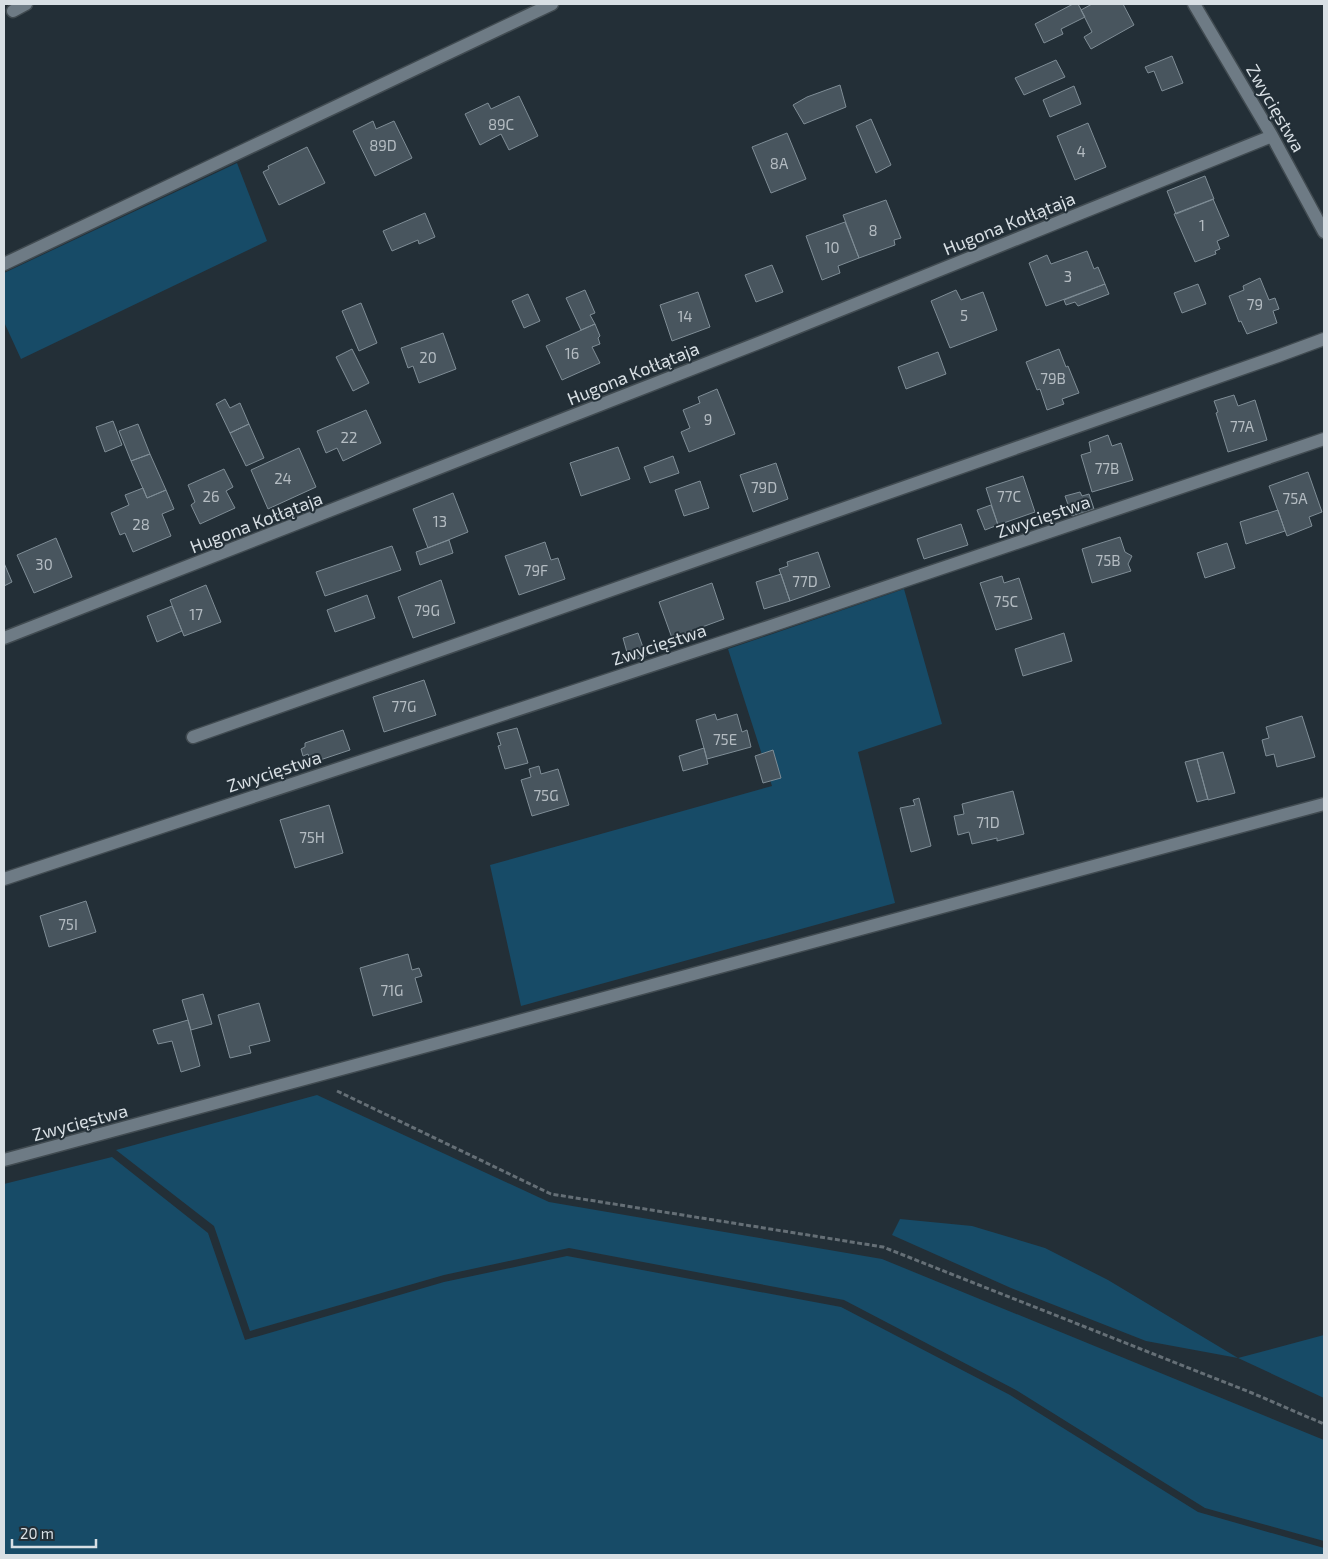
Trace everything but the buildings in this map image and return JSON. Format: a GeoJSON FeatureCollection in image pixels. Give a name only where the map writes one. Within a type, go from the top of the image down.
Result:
{"type":"FeatureCollection","features":[{"type":"Feature","properties":{"kind":"street"},"geometry":{"type":"LineString","coordinates":[[13,11],[26,4]]}},
{"type":"Feature","properties":{"kind":"street"},"geometry":{"type":"LineString","coordinates":[[4,264],[552,4]]}},
{"type":"Feature","properties":{"kind":"street","name":"Zwycięstwa"},"geometry":{"type":"LineString","coordinates":[[1194,4],[1272,136],[1324,232]]}},
{"type":"Feature","properties":{"kind":"street","name":"Hugona Kołłątaja"},"geometry":{"type":"LineString","coordinates":[[4,638],[775,336],[1272,136]]}},
{"type":"Feature","properties":{"kind":"street"},"geometry":{"type":"LineString","coordinates":[[193,737],[1324,339]]}},
{"type":"Feature","properties":{"kind":"street","name":"Zwycięstwa"},"geometry":{"type":"LineString","coordinates":[[4,879],[762,628],[1324,439]]}},
{"type":"Feature","properties":{"kind":"street","name":"Zwycięstwa"},"geometry":{"type":"LineString","coordinates":[[4,1160],[1324,804]]}},
{"type":"Feature","properties":{"kind":"path"},"geometry":{"type":"LineString","coordinates":[[310,1078],[551,1194],[883,1247],[1252,1393],[1324,1424]]}},
{"type":"Feature","properties":{"kind":"shaded area"},"geometry":{"type":"Polygon","coordinates":[[[237,163],[267,241],[21,359],[4,322],[4,273],[237,163]]]}},
{"type":"Feature","properties":{"kind":"shaded area"},"geometry":{"type":"Polygon","coordinates":[[[904,589],[942,724],[858,752],[895,903],[521,1006],[490,865],[772,786],[728,649],[904,589]]]}},
{"type":"Feature","properties":{"kind":"shaded area"},"geometry":{"type":"Polygon","coordinates":[[[317,1095],[549,1202],[882,1259],[1324,1440],[1324,1541],[1205,1508],[1016,1390],[844,1300],[569,1248],[444,1275],[250,1331],[214,1226],[116,1150],[317,1095]]]}},
{"type":"Feature","properties":{"kind":"shaded area"},"geometry":{"type":"Polygon","coordinates":[[[112,1157],[208,1233],[245,1340],[444,1282],[567,1256],[841,1307],[1010,1395],[1198,1512],[1324,1548],[1324,1555],[4,1555],[4,1184],[112,1157]]]}},
{"type":"Feature","properties":{"kind":"shaded area"},"geometry":{"type":"Polygon","coordinates":[[[900,1219],[972,1226],[1045,1248],[1108,1280],[1238,1358],[1146,1341],[1011,1288],[892,1235],[900,1219]]]}},
{"type":"Feature","properties":{"kind":"shaded area"},"geometry":{"type":"Polygon","coordinates":[[[1324,1335],[1324,1398],[1238,1358],[1324,1335]]]}}]}
